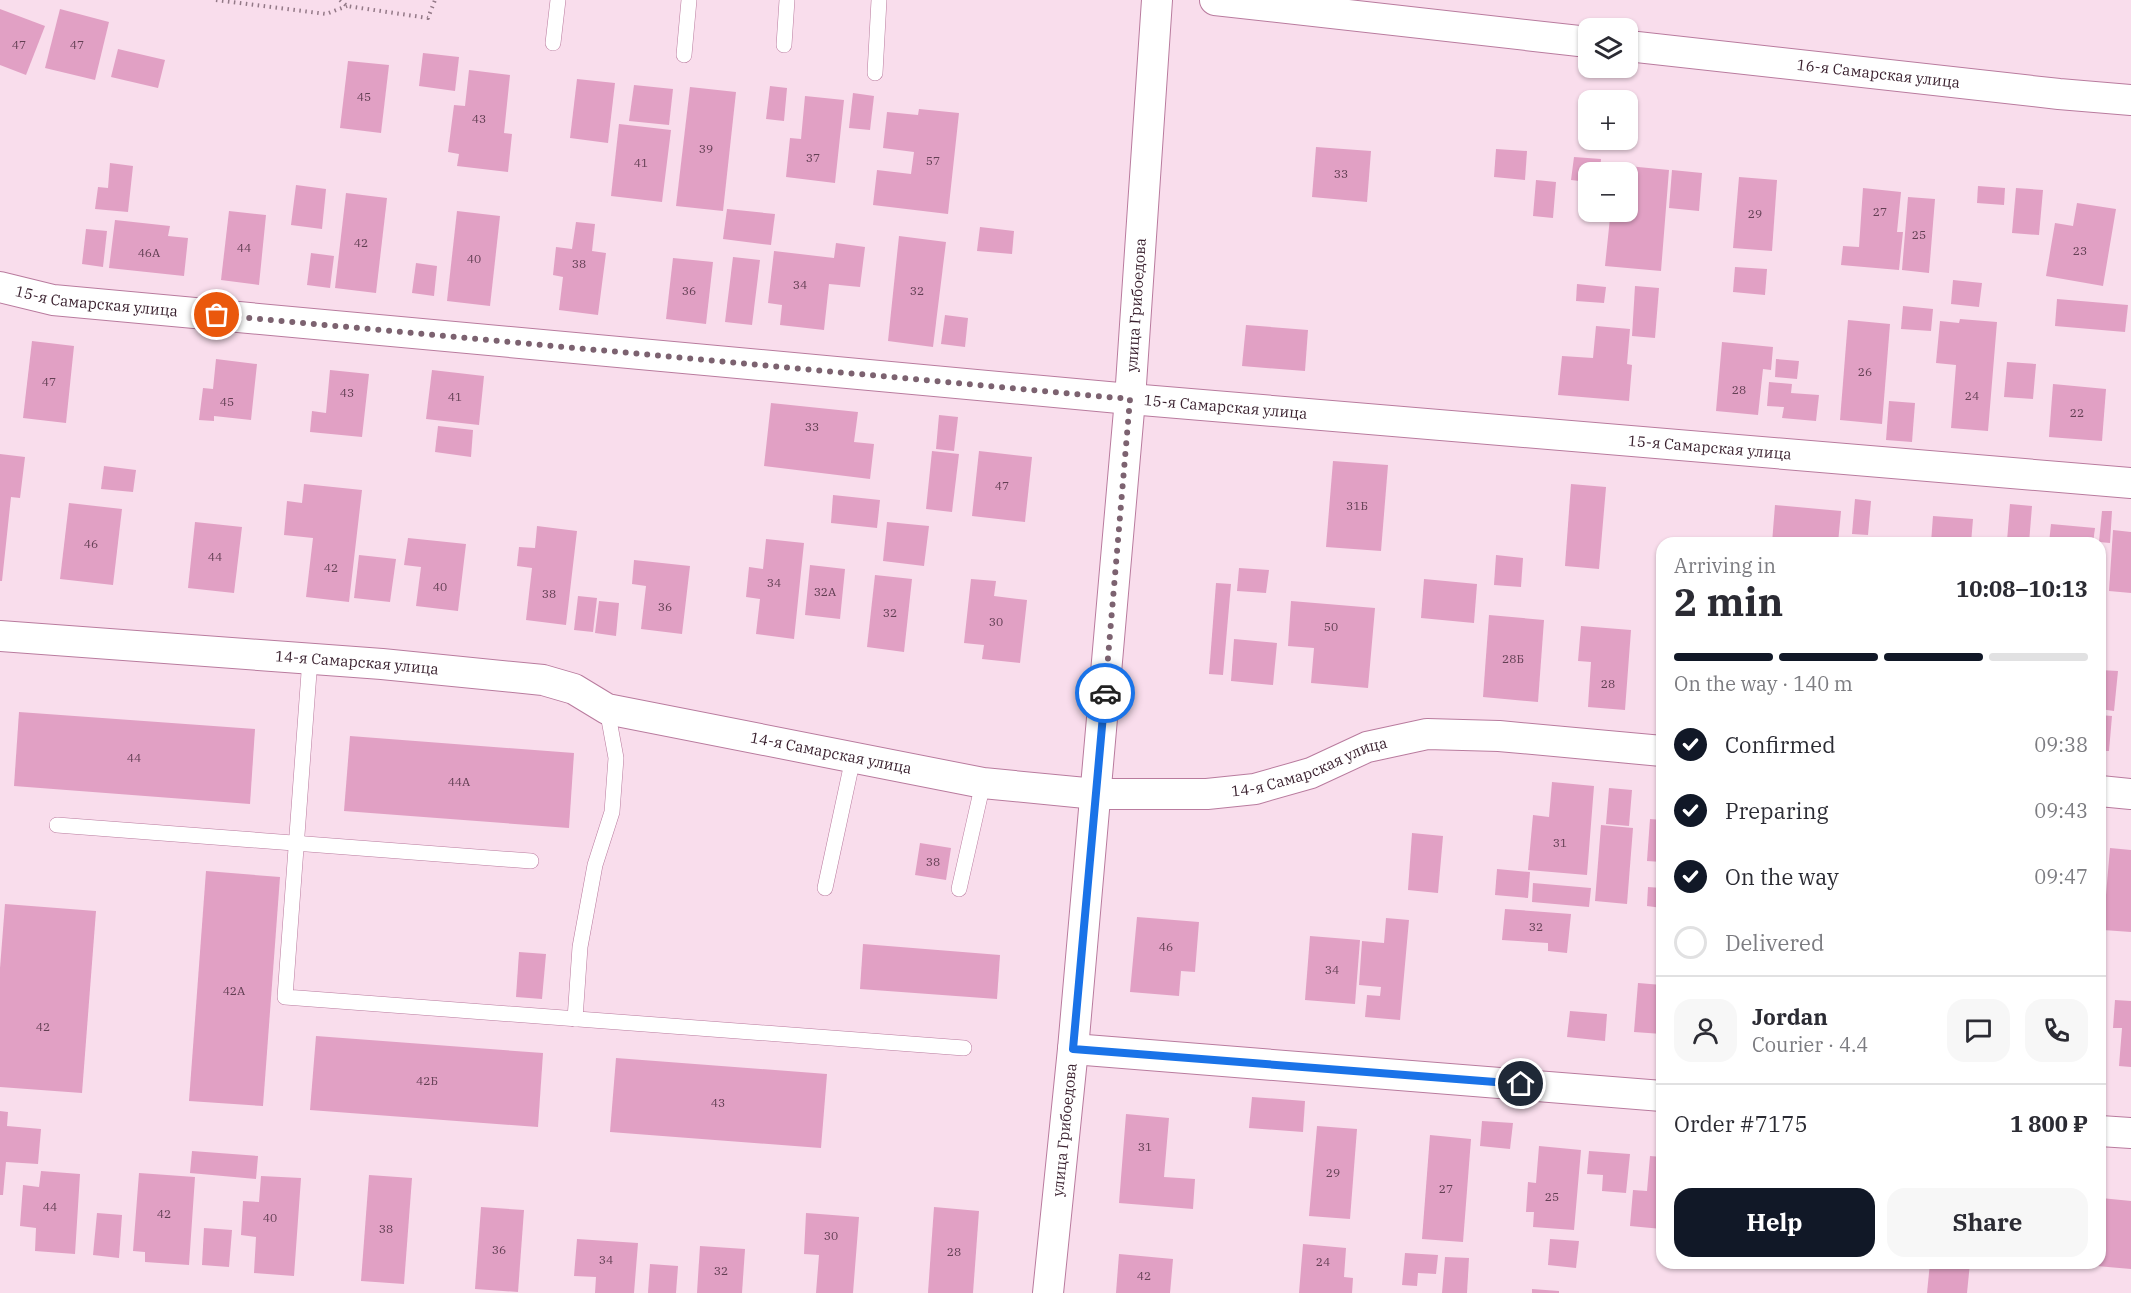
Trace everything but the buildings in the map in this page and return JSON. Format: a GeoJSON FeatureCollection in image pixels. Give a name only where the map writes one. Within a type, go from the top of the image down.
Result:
{"type":"FeatureCollection","features":[{"type":"Feature","properties":{"kind":"street","name":"улица Грибоедова"},"geometry":{"type":"LineString","coordinates":[[1048,1293],[1073,1049],[1130,399],[1157,0]]}},
{"type":"Feature","properties":{"kind":"street"},"geometry":{"type":"LineString","coordinates":[[1215,0],[1578,41]]}},
{"type":"Feature","properties":{"kind":"street","name":"16-я Самарская улица"},"geometry":{"type":"LineString","coordinates":[[1638,47],[2047,93],[2131,100]]}},
{"type":"Feature","properties":{"kind":"street","name":"15-я Самарская улица"},"geometry":{"type":"LineString","coordinates":[[0,287],[53,300],[1130,399],[2131,483]]}},
{"type":"Feature","properties":{"kind":"street","name":"14-я Самарская улица"},"geometry":{"type":"LineString","coordinates":[[0,636],[382,664],[543,680],[574,689],[607,710],[983,783],[1096,794],[1207,794],[1255,789],[1311,773],[1367,747],[1427,734],[1499,736],[1656,750]]}},
{"type":"Feature","properties":{"kind":"street"},"geometry":{"type":"LineString","coordinates":[[2106,792],[2131,794]]}},
{"type":"Feature","properties":{"kind":"street"},"geometry":{"type":"LineString","coordinates":[[1073,1049],[1656,1096]]}},
{"type":"Feature","properties":{"kind":"street"},"geometry":{"type":"LineString","coordinates":[[2106,1131],[2131,1133]]}},
{"type":"Feature","properties":{"kind":"lane"},"geometry":{"type":"LineString","coordinates":[[553,43],[558,0]]}},
{"type":"Feature","properties":{"kind":"lane"},"geometry":{"type":"LineString","coordinates":[[684,55],[689,0]]}},
{"type":"Feature","properties":{"kind":"lane"},"geometry":{"type":"LineString","coordinates":[[784,45],[787,0]]}},
{"type":"Feature","properties":{"kind":"lane"},"geometry":{"type":"LineString","coordinates":[[875,73],[879,0]]}},
{"type":"Feature","properties":{"kind":"lane"},"geometry":{"type":"LineString","coordinates":[[310,659],[285,997],[964,1048]]}},
{"type":"Feature","properties":{"kind":"lane"},"geometry":{"type":"LineString","coordinates":[[575,1019],[580,947],[595,865],[612,812],[616,758],[607,710]]}},
{"type":"Feature","properties":{"kind":"lane"},"geometry":{"type":"LineString","coordinates":[[825,888],[853,758]]}},
{"type":"Feature","properties":{"kind":"lane"},"geometry":{"type":"LineString","coordinates":[[959,889],[983,783]]}},
{"type":"Feature","properties":{"kind":"lane"},"geometry":{"type":"LineString","coordinates":[[57,825],[531,861]]}},
{"type":"Feature","properties":{"kind":"path"},"geometry":{"type":"LineString","coordinates":[[216,0],[326,14],[347,6],[428,18],[435,0]]}},
{"type":"Feature","properties":{"kind":"path"},"geometry":{"type":"LineString","coordinates":[[340,0],[347,6]]}},
{"type":"Feature","properties":{"kind":"way so far"},"geometry":{"type":"LineString","coordinates":[[217,315],[1130,399],[1105,693]]}},
{"type":"Feature","properties":{"kind":"route"},"geometry":{"type":"LineString","coordinates":[[1105,693],[1073,1049],[1521,1084]]}}]}
